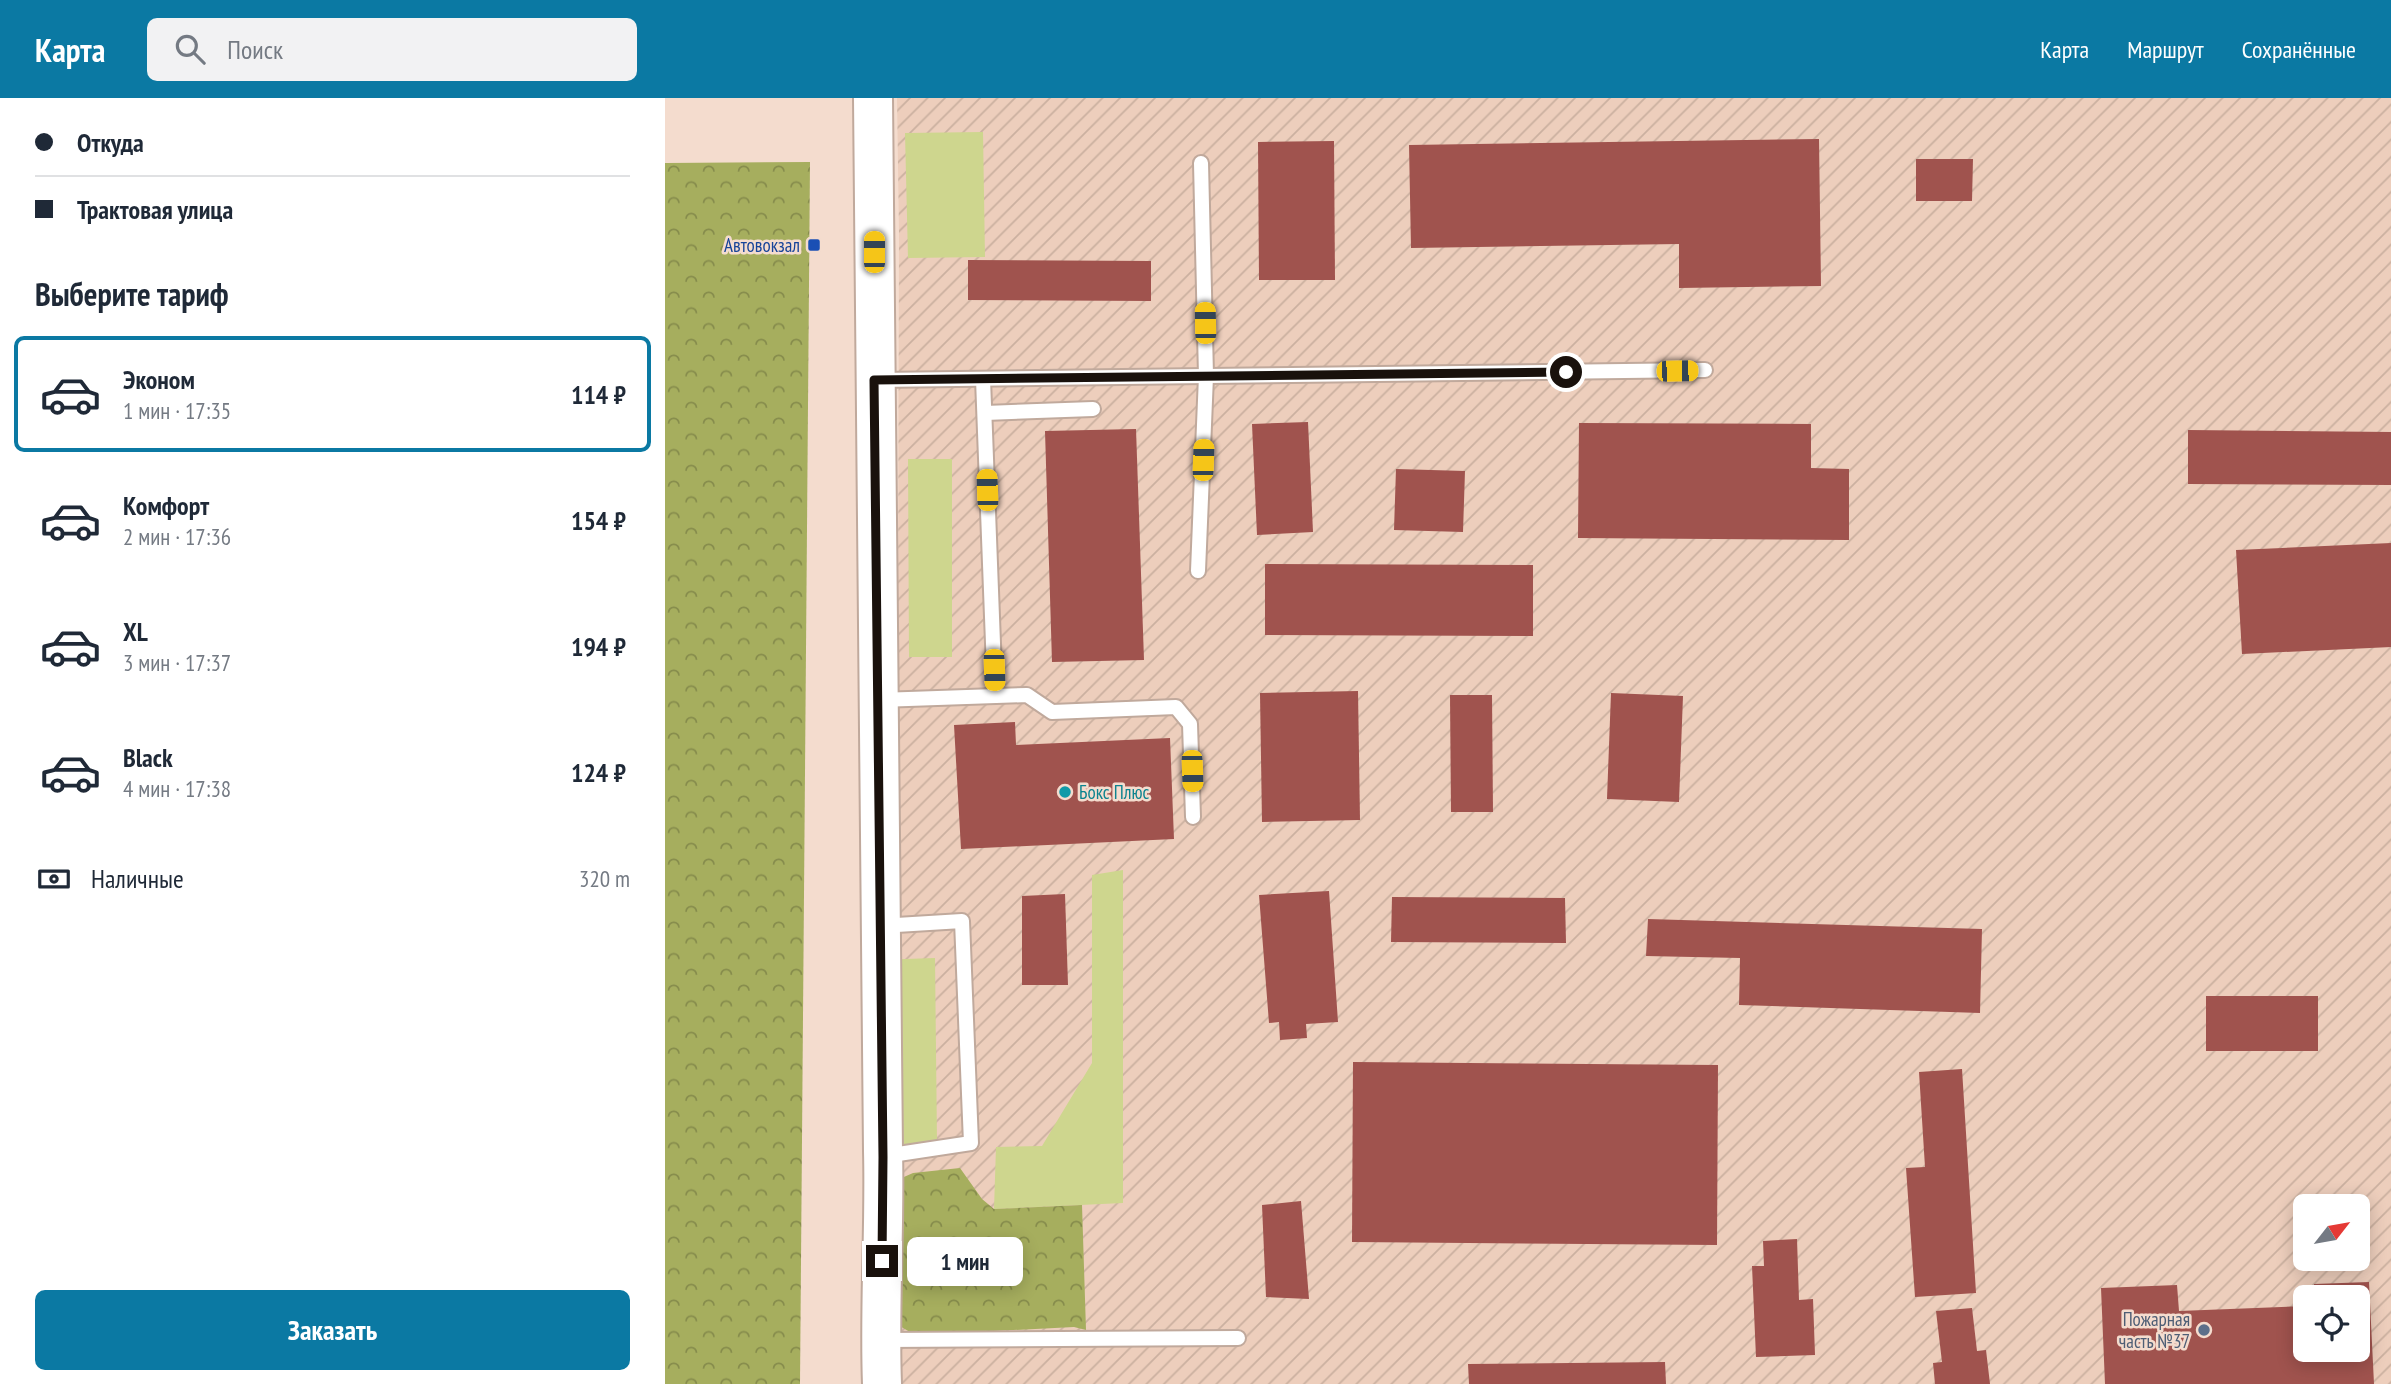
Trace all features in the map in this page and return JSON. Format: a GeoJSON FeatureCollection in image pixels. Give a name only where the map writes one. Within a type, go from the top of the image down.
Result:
{"type":"FeatureCollection","features":[{"type":"Feature","properties":{"kind":"main road"},"geometry":{"type":"LineString","coordinates":[[873,98],[883,1157],[880,1340],[882,1384]]}},
{"type":"Feature","properties":{"kind":"lane"},"geometry":{"type":"LineString","coordinates":[[1198,571],[1206,376],[1201,163]]}},
{"type":"Feature","properties":{"kind":"lane"},"geometry":{"type":"LineString","coordinates":[[874,380],[1705,370]]}},
{"type":"Feature","properties":{"kind":"lane"},"geometry":{"type":"LineString","coordinates":[[983,379],[995,696]]}},
{"type":"Feature","properties":{"kind":"lane"},"geometry":{"type":"LineString","coordinates":[[985,413],[1093,409]]}},
{"type":"Feature","properties":{"kind":"lane"},"geometry":{"type":"LineString","coordinates":[[877,700],[1027,695],[1052,712],[1175,707],[1190,724],[1193,817]]}},
{"type":"Feature","properties":{"kind":"lane"},"geometry":{"type":"LineString","coordinates":[[879,926],[962,921],[971,1143],[883,1157]]}},
{"type":"Feature","properties":{"kind":"lane"},"geometry":{"type":"LineString","coordinates":[[880,1340],[1238,1338]]}},
{"type":"Feature","properties":{"kind":"shaded area"},"geometry":{"type":"Polygon","coordinates":[[[897,98],[2391,98],[2391,1384],[896,1384],[899,234],[897,98]]]}},
{"type":"Feature","properties":{"kind":"green space"},"geometry":{"type":"Polygon","coordinates":[[[983,132],[985,257],[908,258],[905,133],[983,132]]]}},
{"type":"Feature","properties":{"kind":"green space"},"geometry":{"type":"Polygon","coordinates":[[[810,162],[800,1384],[665,1384],[665,163],[810,162]]]}},
{"type":"Feature","properties":{"kind":"green space"},"geometry":{"type":"Polygon","coordinates":[[[908,459],[952,459],[952,657],[909,657],[908,459]]]}},
{"type":"Feature","properties":{"kind":"green space"},"geometry":{"type":"Polygon","coordinates":[[[1123,870],[1123,1203],[994,1209],[996,1147],[1042,1146],[1092,1063],[1092,875],[1123,870]]]}},
{"type":"Feature","properties":{"kind":"green space"},"geometry":{"type":"Polygon","coordinates":[[[935,958],[937,1143],[879,1146],[876,960],[935,958]]]}},
{"type":"Feature","properties":{"kind":"green space"},"geometry":{"type":"Polygon","coordinates":[[[960,1168],[982,1199],[994,1209],[1082,1205],[1086,1330],[1074,1327],[915,1335],[874,1311],[872,1191],[913,1173],[960,1168]]]}},
{"type":"Feature","properties":{"kind":"building"},"geometry":{"type":"Polygon","coordinates":[[[1819,139],[1821,286],[1679,288],[1679,244],[1411,248],[1409,145],[1819,139]]]}},
{"type":"Feature","properties":{"kind":"building"},"geometry":{"type":"Polygon","coordinates":[[[1334,141],[1335,280],[1259,280],[1258,142],[1334,141]]]}},
{"type":"Feature","properties":{"kind":"building"},"geometry":{"type":"Polygon","coordinates":[[[1916,159],[1973,159],[1972,201],[1916,201],[1916,159]]]}},
{"type":"Feature","properties":{"kind":"building"},"geometry":{"type":"Polygon","coordinates":[[[968,260],[1151,261],[1151,301],[968,300],[968,260]]]}},
{"type":"Feature","properties":{"kind":"building"},"geometry":{"type":"Polygon","coordinates":[[[1308,422],[1313,532],[1257,535],[1252,424],[1308,422]]]}},
{"type":"Feature","properties":{"kind":"building"},"geometry":{"type":"Polygon","coordinates":[[[1579,423],[1811,424],[1811,468],[1849,469],[1849,540],[1578,538],[1579,423]]]}},
{"type":"Feature","properties":{"kind":"building"},"geometry":{"type":"Polygon","coordinates":[[[1136,429],[1144,660],[1052,662],[1045,431],[1136,429]]]}},
{"type":"Feature","properties":{"kind":"building"},"geometry":{"type":"Polygon","coordinates":[[[2188,430],[2391,432],[2391,485],[2188,484],[2188,430]]]}},
{"type":"Feature","properties":{"kind":"building"},"geometry":{"type":"Polygon","coordinates":[[[1396,469],[1465,471],[1463,532],[1394,530],[1396,469]]]}},
{"type":"Feature","properties":{"kind":"building"},"geometry":{"type":"Polygon","coordinates":[[[2391,543],[2391,647],[2242,654],[2236,550],[2391,543]]]}},
{"type":"Feature","properties":{"kind":"building"},"geometry":{"type":"Polygon","coordinates":[[[1265,564],[1533,565],[1533,636],[1265,635],[1265,564]]]}},
{"type":"Feature","properties":{"kind":"building"},"geometry":{"type":"Polygon","coordinates":[[[1358,691],[1360,820],[1262,822],[1260,693],[1358,691]]]}},
{"type":"Feature","properties":{"kind":"building"},"geometry":{"type":"Polygon","coordinates":[[[1611,693],[1683,696],[1679,802],[1607,799],[1611,693]]]}},
{"type":"Feature","properties":{"kind":"building"},"geometry":{"type":"Polygon","coordinates":[[[1450,695],[1492,695],[1493,812],[1451,812],[1450,695]]]}},
{"type":"Feature","properties":{"kind":"building","name":"Бокс Плюс"},"geometry":{"type":"Polygon","coordinates":[[[1015,722],[1016,745],[1170,738],[1174,839],[961,849],[954,725],[1015,722]]]}},
{"type":"Feature","properties":{"kind":"building"},"geometry":{"type":"Polygon","coordinates":[[[1329,891],[1338,1022],[1306,1024],[1307,1038],[1280,1040],[1279,1022],[1269,1023],[1259,895],[1329,891]]]}},
{"type":"Feature","properties":{"kind":"building"},"geometry":{"type":"Polygon","coordinates":[[[1065,894],[1068,985],[1022,985],[1022,896],[1065,894]]]}},
{"type":"Feature","properties":{"kind":"building"},"geometry":{"type":"Polygon","coordinates":[[[1392,897],[1565,898],[1566,943],[1391,942],[1392,897]]]}},
{"type":"Feature","properties":{"kind":"building"},"geometry":{"type":"Polygon","coordinates":[[[1648,919],[1982,929],[1980,1013],[1739,1005],[1740,958],[1646,956],[1648,919]]]}},
{"type":"Feature","properties":{"kind":"building"},"geometry":{"type":"Polygon","coordinates":[[[2206,996],[2318,996],[2318,1051],[2206,1051],[2206,996]]]}},
{"type":"Feature","properties":{"kind":"building"},"geometry":{"type":"Polygon","coordinates":[[[1353,1062],[1718,1065],[1717,1245],[1352,1242],[1353,1062]]]}},
{"type":"Feature","properties":{"kind":"building"},"geometry":{"type":"Polygon","coordinates":[[[1962,1069],[1976,1293],[1915,1297],[1906,1168],[1925,1167],[1919,1072],[1962,1069]]]}},
{"type":"Feature","properties":{"kind":"building"},"geometry":{"type":"Polygon","coordinates":[[[1301,1201],[1309,1299],[1266,1297],[1262,1205],[1301,1201]]]}},
{"type":"Feature","properties":{"kind":"building"},"geometry":{"type":"Polygon","coordinates":[[[1797,1239],[1799,1300],[1813,1299],[1815,1355],[1756,1357],[1752,1266],[1764,1266],[1763,1241],[1797,1239]]]}},
{"type":"Feature","properties":{"kind":"building","name":"Пожарная часть №37"},"geometry":{"type":"Polygon","coordinates":[[[2369,1282],[2369,1285],[2314,1285],[2369,1282]]]}},
{"type":"Feature","properties":{"kind":"building","name":"Пожарная часть №37"},"geometry":{"type":"Polygon","coordinates":[[[2177,1285],[2179,1311],[2293,1306],[2293,1362],[2370,1362],[2370,1302],[2374,1384],[2105,1384],[2101,1288],[2177,1285]]]}},
{"type":"Feature","properties":{"kind":"building"},"geometry":{"type":"Polygon","coordinates":[[[1972,1308],[1977,1351],[1986,1350],[1990,1384],[1935,1384],[1933,1363],[1942,1362],[1936,1311],[1972,1308]]]}},
{"type":"Feature","properties":{"kind":"building"},"geometry":{"type":"Polygon","coordinates":[[[1665,1362],[1666,1384],[1469,1384],[1468,1364],[1665,1362]]]}},
{"type":"Feature","properties":{"kind":"place","name":"Автовокзал"},"geometry":{"type":"Point","coordinates":[814,245]}},
{"type":"Feature","properties":{"kind":"place","name":"Бокс Плюс"},"geometry":{"type":"Point","coordinates":[1065,792]}},
{"type":"Feature","properties":{"kind":"place","name":"Пожарная часть №37"},"geometry":{"type":"Point","coordinates":[2204,1330]}},
{"type":"Feature","properties":{"kind":"route"},"geometry":{"type":"LineString","coordinates":[[882,1261],[874,380],[1566,372]]}}]}
